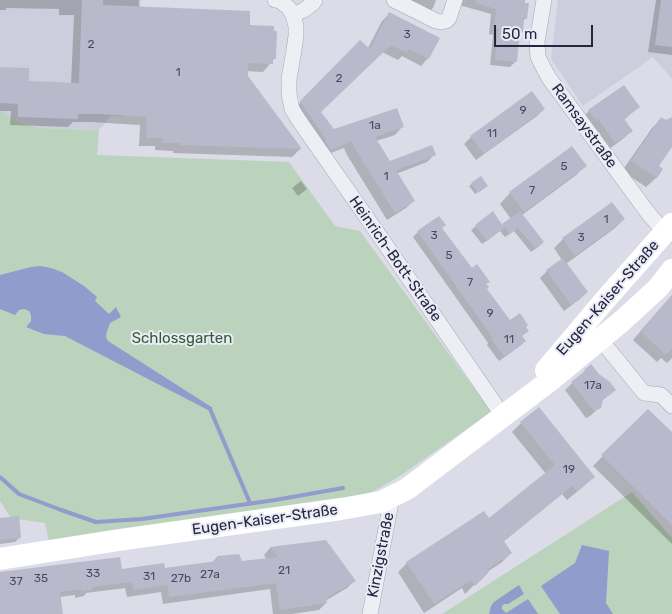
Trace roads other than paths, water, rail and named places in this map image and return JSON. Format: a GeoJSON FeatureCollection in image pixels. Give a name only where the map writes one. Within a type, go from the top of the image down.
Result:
{"type":"FeatureCollection","features":[{"type":"Feature","properties":{"kind":"main road","name":"Eugen-Kaiser-Straße"},"geometry":{"type":"LineString","coordinates":[[503,416],[529,390],[670,230]]}},
{"type":"Feature","properties":{"kind":"main road","name":"Eugen-Kaiser-Straße"},"geometry":{"type":"LineString","coordinates":[[0,559],[119,540],[341,510],[381,502],[407,489],[552,379],[658,288],[672,270]]}},
{"type":"Feature","properties":{"kind":"street"},"geometry":{"type":"LineString","coordinates":[[274,0],[285,3],[293,15],[304,10],[314,0]]}},
{"type":"Feature","properties":{"kind":"street"},"geometry":{"type":"LineString","coordinates":[[394,0],[440,22],[446,22],[449,18],[455,0]]}},
{"type":"Feature","properties":{"kind":"street","name":"Ramsaystraße"},"geometry":{"type":"LineString","coordinates":[[544,0],[537,42],[538,57],[549,78],[648,213],[660,227],[670,230]]}},
{"type":"Feature","properties":{"kind":"street","name":"Heinrich-Bott-Straße"},"geometry":{"type":"LineString","coordinates":[[293,15],[296,36],[289,79],[289,99],[292,109],[503,416]]}},
{"type":"Feature","properties":{"kind":"street"},"geometry":{"type":"LineString","coordinates":[[600,339],[644,393],[661,395],[672,406]]}},
{"type":"Feature","properties":{"kind":"street","name":"Kinzigstraße"},"geometry":{"type":"LineString","coordinates":[[370,614],[392,497]]}},
{"type":"Feature","properties":{"kind":"water"},"geometry":{"type":"Polygon","coordinates":[[[40,266],[62,272],[84,286],[97,297],[95,301],[109,314],[116,307],[121,317],[110,323],[106,337],[108,341],[213,408],[208,410],[65,336],[44,334],[26,327],[31,321],[29,311],[19,310],[15,315],[0,309],[0,275],[40,266]]]}},
{"type":"Feature","properties":{"kind":"water"},"geometry":{"type":"Polygon","coordinates":[[[582,545],[609,551],[606,603],[613,614],[560,614],[541,586],[575,563],[582,545]]]}},
{"type":"Feature","properties":{"kind":"water"},"geometry":{"type":"Polygon","coordinates":[[[519,585],[524,594],[508,604],[504,604],[502,609],[506,613],[528,599],[538,614],[489,614],[494,602],[519,585]]]}},
{"type":"Feature","properties":{"kind":"waterway"},"geometry":{"type":"LineString","coordinates":[[210,409],[250,503]]}},
{"type":"Feature","properties":{"kind":"waterway"},"geometry":{"type":"LineString","coordinates":[[0,477],[19,494],[96,522],[142,519],[343,488]]}},
{"type":"Feature","properties":{"kind":"park label","name":"Schlossgarten"},"geometry":{"type":"Point","coordinates":[182,339]}}]}
